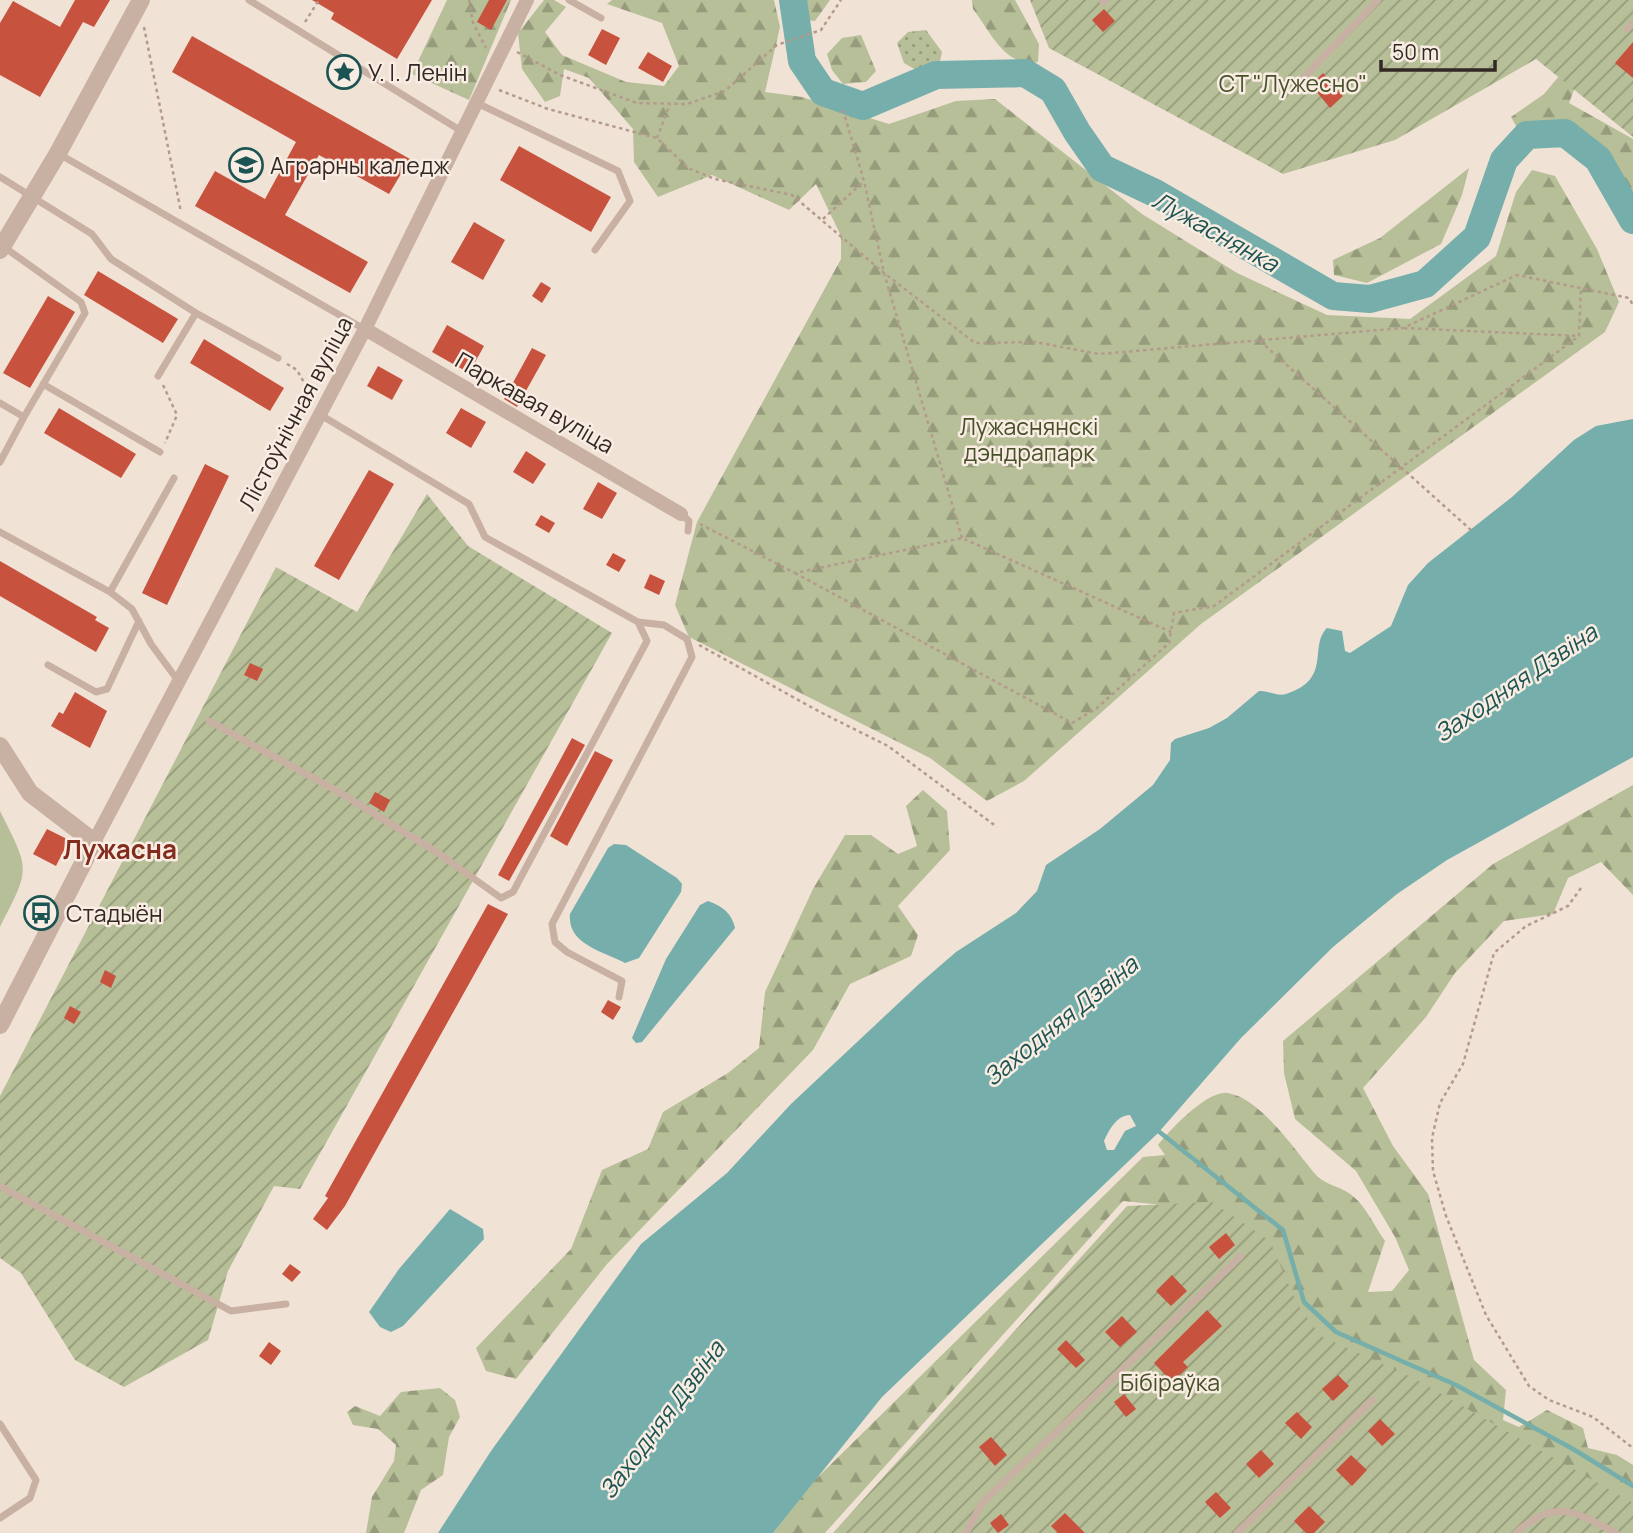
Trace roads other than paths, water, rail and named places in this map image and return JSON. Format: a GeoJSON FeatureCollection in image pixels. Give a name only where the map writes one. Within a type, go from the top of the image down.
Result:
{"type":"FeatureCollection","features":[{"type":"Feature","properties":{"kind":"street","name":"Лістоўнічная вуліца"},"geometry":{"type":"LineString","coordinates":[[94,842],[365,329],[527,0]]}},
{"type":"Feature","properties":{"kind":"street"},"geometry":{"type":"LineString","coordinates":[[1,248],[58,153],[137,8]]}},
{"type":"Feature","properties":{"kind":"street","name":"Паркавая вуліца"},"geometry":{"type":"LineString","coordinates":[[365,329],[681,514]]}},
{"type":"Feature","properties":{"kind":"street"},"geometry":{"type":"LineString","coordinates":[[0,746],[30,793],[94,842],[0,1025]]}},
{"type":"Feature","properties":{"kind":"lane"},"geometry":{"type":"LineString","coordinates":[[249,0],[463,132]]}},
{"type":"Feature","properties":{"kind":"lane"},"geometry":{"type":"LineString","coordinates":[[569,0],[601,18]]}},
{"type":"Feature","properties":{"kind":"lane"},"geometry":{"type":"LineString","coordinates":[[1304,77],[1378,0]]}},
{"type":"Feature","properties":{"kind":"lane"},"geometry":{"type":"LineString","coordinates":[[477,103],[618,171],[630,201],[595,250]]}},
{"type":"Feature","properties":{"kind":"lane"},"geometry":{"type":"LineString","coordinates":[[58,153],[365,329]]}},
{"type":"Feature","properties":{"kind":"lane"},"geometry":{"type":"LineString","coordinates":[[0,177],[92,234],[111,259],[196,313],[278,358]]}},
{"type":"Feature","properties":{"kind":"lane"},"geometry":{"type":"LineString","coordinates":[[0,462],[85,313],[81,302],[1,248]]}},
{"type":"Feature","properties":{"kind":"lane"},"geometry":{"type":"LineString","coordinates":[[158,376],[196,313]]}},
{"type":"Feature","properties":{"kind":"lane"},"geometry":{"type":"LineString","coordinates":[[43,384],[160,452]]}},
{"type":"Feature","properties":{"kind":"lane"},"geometry":{"type":"LineString","coordinates":[[0,403],[24,416]]}},
{"type":"Feature","properties":{"kind":"lane"},"geometry":{"type":"LineString","coordinates":[[318,414],[470,504],[485,537],[638,622],[664,625],[687,639],[692,657],[552,924],[555,942],[566,952],[622,981],[620,997]]}},
{"type":"Feature","properties":{"kind":"lane"},"geometry":{"type":"LineString","coordinates":[[110,592],[174,478]]}},
{"type":"Feature","properties":{"kind":"lane"},"geometry":{"type":"LineString","coordinates":[[681,514],[689,521],[688,531]]}},
{"type":"Feature","properties":{"kind":"lane"},"geometry":{"type":"LineString","coordinates":[[0,532],[110,592],[132,608],[150,644],[179,683]]}},
{"type":"Feature","properties":{"kind":"lane"},"geometry":{"type":"LineString","coordinates":[[48,665],[96,692],[107,689],[139,621]]}},
{"type":"Feature","properties":{"kind":"lane"},"geometry":{"type":"LineString","coordinates":[[209,721],[339,792],[438,853],[501,898],[513,892],[647,641],[638,622]]}},
{"type":"Feature","properties":{"kind":"lane"},"geometry":{"type":"LineString","coordinates":[[0,1186],[231,1311],[286,1304]]}},
{"type":"Feature","properties":{"kind":"lane"},"geometry":{"type":"LineString","coordinates":[[966,1533],[982,1503],[1241,1256]]}},
{"type":"Feature","properties":{"kind":"lane"},"geometry":{"type":"LineString","coordinates":[[1237,1533],[1372,1400]]}},
{"type":"Feature","properties":{"kind":"lane"},"geometry":{"type":"LineString","coordinates":[[0,1424],[36,1480],[30,1498],[0,1518]]}},
{"type":"Feature","properties":{"kind":"lane"},"geometry":{"type":"LineString","coordinates":[[1516,1533],[1535,1515],[1562,1510],[1616,1533]]}},
{"type":"Feature","properties":{"kind":"water","name":"Заходняя Дзвіна"},"geometry":{"type":"Polygon","coordinates":[[[1633,419],[1633,757],[1447,860],[1397,894],[1333,947],[1241,1038],[1158,1133],[882,1397],[773,1533],[438,1533],[491,1451],[641,1244],[727,1173],[791,1104],[919,984],[956,952],[1016,913],[1037,891],[1046,865],[1100,829],[1153,785],[1170,760],[1171,743],[1175,739],[1209,728],[1227,718],[1259,691],[1283,695],[1300,688],[1315,672],[1319,644],[1327,628],[1342,631],[1345,651],[1350,653],[1391,626],[1408,585],[1428,563],[1512,497],[1574,440],[1596,426],[1633,419]],[[1130,1115],[1117,1120],[1104,1141],[1107,1150],[1114,1150],[1125,1131],[1136,1126],[1130,1115]]]}},
{"type":"Feature","properties":{"kind":"water"},"geometry":{"type":"Polygon","coordinates":[[[614,844],[626,845],[682,884],[681,892],[639,958],[625,963],[580,940],[574,933],[570,914],[608,848],[614,844]]]}},
{"type":"Feature","properties":{"kind":"water"},"geometry":{"type":"Polygon","coordinates":[[[708,901],[726,911],[735,928],[642,1042],[636,1043],[632,1038],[666,959],[700,905],[708,901]]]}},
{"type":"Feature","properties":{"kind":"water"},"geometry":{"type":"Polygon","coordinates":[[[450,1209],[483,1229],[484,1239],[403,1326],[391,1332],[380,1327],[369,1312],[399,1269],[450,1209]]]}},
{"type":"Feature","properties":{"kind":"waterway","name":"Лужаснянка"},"geometry":{"type":"LineString","coordinates":[[793,0],[802,61],[823,92],[863,106],[936,75],[1025,73],[1053,90],[1102,168],[1157,194],[1333,296],[1370,299],[1425,284],[1477,237],[1504,160],[1527,135],[1565,133],[1598,159],[1633,220]]}},
{"type":"Feature","properties":{"kind":"waterway"},"geometry":{"type":"LineString","coordinates":[[1157,1130],[1283,1230],[1304,1302],[1336,1332],[1456,1385],[1573,1449],[1633,1486]]}},
{"type":"Feature","properties":{"kind":"place","name":"У. І. Ленін"},"geometry":{"type":"Point","coordinates":[344,72]}},
{"type":"Feature","properties":{"kind":"place","name":"Аграрны каледж"},"geometry":{"type":"Point","coordinates":[246,165]}},
{"type":"Feature","properties":{"kind":"place","name":"Стадыён"},"geometry":{"type":"Point","coordinates":[41,913]}},
{"type":"Feature","properties":{"kind":"district","name":"Лужасна"},"geometry":{"type":"Point","coordinates":[120,849]}},
{"type":"Feature","properties":{"kind":"park label","name":"СТ \"Лужесно\""},"geometry":{"type":"Point","coordinates":[1293,83]}},
{"type":"Feature","properties":{"kind":"park label","name":"Лужаснянскі дэндрапарк"},"geometry":{"type":"Point","coordinates":[1029,439]}},
{"type":"Feature","properties":{"kind":"park label","name":"Бібіраўка"},"geometry":{"type":"Point","coordinates":[1170,1382]}}]}
